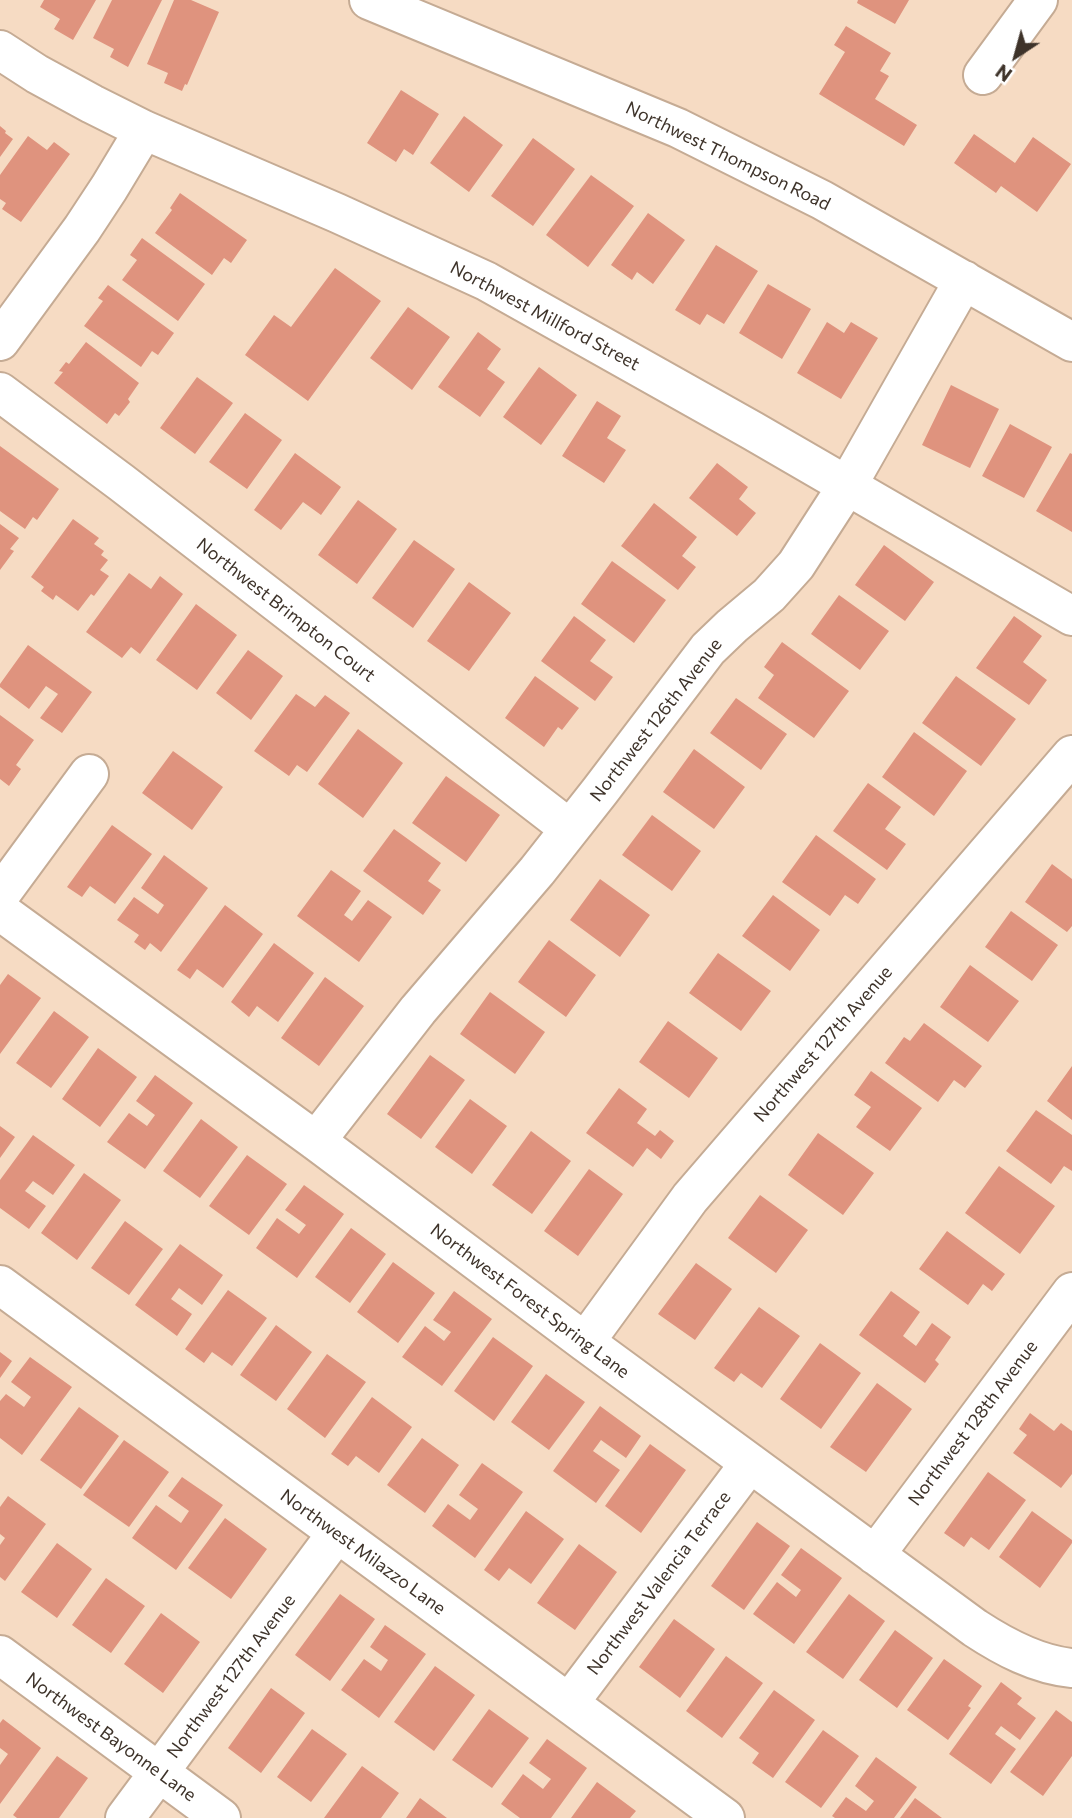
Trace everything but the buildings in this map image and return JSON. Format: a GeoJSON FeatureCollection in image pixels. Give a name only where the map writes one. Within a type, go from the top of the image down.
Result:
{"type":"FeatureCollection","features":[{"type":"Feature","properties":{"kind":"street","name":"Northwest Thompson Road"},"geometry":{"type":"LineString","coordinates":[[369,0],[678,128],[822,200],[1072,342]]}},
{"type":"Feature","properties":{"kind":"street"},"geometry":{"type":"LineString","coordinates":[[983,75],[1038,0]]}},
{"type":"Feature","properties":{"kind":"street","name":"Northwest Millford Street"},"geometry":{"type":"LineString","coordinates":[[0,50],[59,86],[144,130],[486,281],[753,431],[1072,616]]}},
{"type":"Feature","properties":{"kind":"street"},"geometry":{"type":"LineString","coordinates":[[0,341],[89,219],[144,130]]}},
{"type":"Feature","properties":{"kind":"street","name":"Northwest 126th Avenue"},"geometry":{"type":"LineString","coordinates":[[316,1140],[418,1010],[537,871],[708,649],[769,596],[796,565],[847,486],[964,280]]}},
{"type":"Feature","properties":{"kind":"street","name":"Northwest Brimpton Court"},"geometry":{"type":"LineString","coordinates":[[0,392],[570,829]]}},
{"type":"Feature","properties":{"kind":"street","name":"Northwest 127th Avenue"},"geometry":{"type":"LineString","coordinates":[[584,1342],[691,1198],[1072,755]]}},
{"type":"Feature","properties":{"kind":"street"},"geometry":{"type":"LineString","coordinates":[[0,895],[89,774]]}},
{"type":"Feature","properties":{"kind":"street","name":"Northwest Forest Spring Lane"},"geometry":{"type":"LineString","coordinates":[[0,911],[316,1140],[584,1342],[975,1628],[1000,1644],[1057,1667],[1072,1668]]}},
{"type":"Feature","properties":{"kind":"street","name":"Northwest Milazzo Lane"},"geometry":{"type":"LineString","coordinates":[[0,1285],[726,1818]]}},
{"type":"Feature","properties":{"kind":"street","name":"Northwest 128th Avenue"},"geometry":{"type":"LineString","coordinates":[[875,1555],[1072,1292]]}},
{"type":"Feature","properties":{"kind":"street","name":"Northwest Valencia Terrace"},"geometry":{"type":"LineString","coordinates":[[569,1703],[750,1463]]}},
{"type":"Feature","properties":{"kind":"street","name":"Northwest 127th Avenue"},"geometry":{"type":"LineString","coordinates":[[125,1818],[337,1534]]}},
{"type":"Feature","properties":{"kind":"street","name":"Northwest Bayonne Lane"},"geometry":{"type":"LineString","coordinates":[[0,1656],[221,1818]]}}]}
